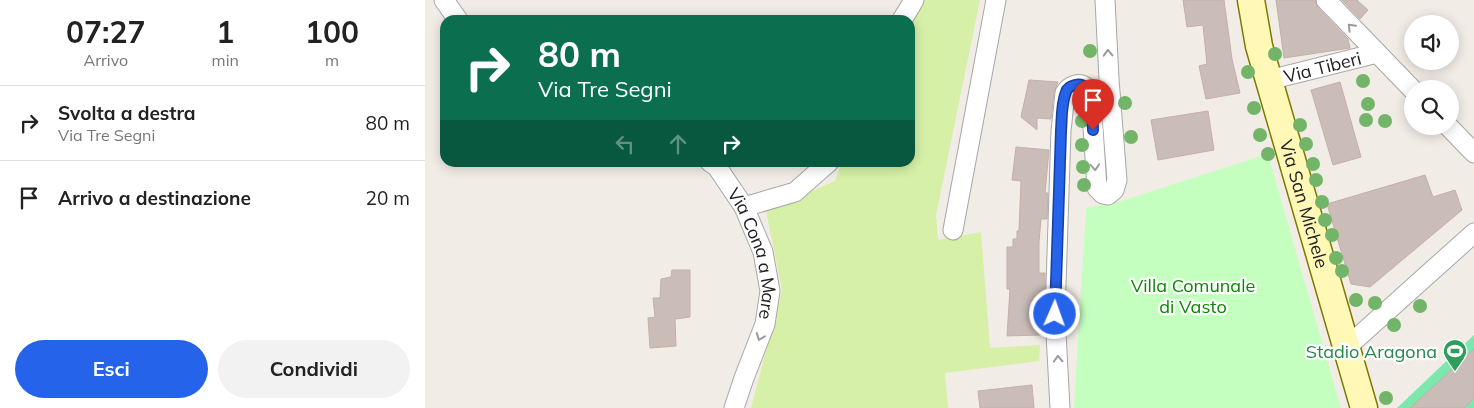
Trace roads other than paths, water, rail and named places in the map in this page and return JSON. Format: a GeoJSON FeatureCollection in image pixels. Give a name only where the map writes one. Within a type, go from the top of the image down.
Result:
{"type":"FeatureCollection","features":[{"type":"Feature","properties":{"kind":"street"},"geometry":{"type":"LineString","coordinates":[[444,0],[454,15]]}},
{"type":"Feature","properties":{"kind":"street"},"geometry":{"type":"LineString","coordinates":[[905,15],[914,0]]}},
{"type":"Feature","properties":{"kind":"street"},"geometry":{"type":"LineString","coordinates":[[953,230],[996,0]]}},
{"type":"Feature","properties":{"kind":"street"},"geometry":{"type":"LineString","coordinates":[[1060,408],[1055,314],[1061,131],[1065,93],[1068,88],[1075,84],[1083,85],[1091,97],[1097,188],[1103,194],[1108,195],[1114,190],[1117,180],[1105,0]]}},
{"type":"Feature","properties":{"kind":"street","name":"Via San Michele"},"geometry":{"type":"LineString","coordinates":[[1251,0],[1259,46],[1364,408]]}},
{"type":"Feature","properties":{"kind":"street"},"geometry":{"type":"LineString","coordinates":[[1326,0],[1404,81]]}},
{"type":"Feature","properties":{"kind":"street","name":"Via Tiberi"},"geometry":{"type":"LineString","coordinates":[[1269,80],[1377,53]]}},
{"type":"Feature","properties":{"kind":"street"},"geometry":{"type":"LineString","coordinates":[[1456,135],[1474,153]]}},
{"type":"Feature","properties":{"kind":"street","name":"Via Cona a Mare"},"geometry":{"type":"LineString","coordinates":[[717,167],[744,207],[763,252],[770,290],[765,324],[734,408]]}},
{"type":"Feature","properties":{"kind":"street"},"geometry":{"type":"LineString","coordinates":[[744,207],[795,192],[823,167]]}},
{"type":"Feature","properties":{"kind":"street"},"geometry":{"type":"LineString","coordinates":[[1347,347],[1474,234]]}},
{"type":"Feature","properties":{"kind":"place","name":"Stadio Aragona"},"geometry":{"type":"Point","coordinates":[1455,372]}},
{"type":"Feature","properties":{"kind":"park label","name":"Villa Comunale di Vasto"},"geometry":{"type":"Point","coordinates":[1193,295]}}]}
